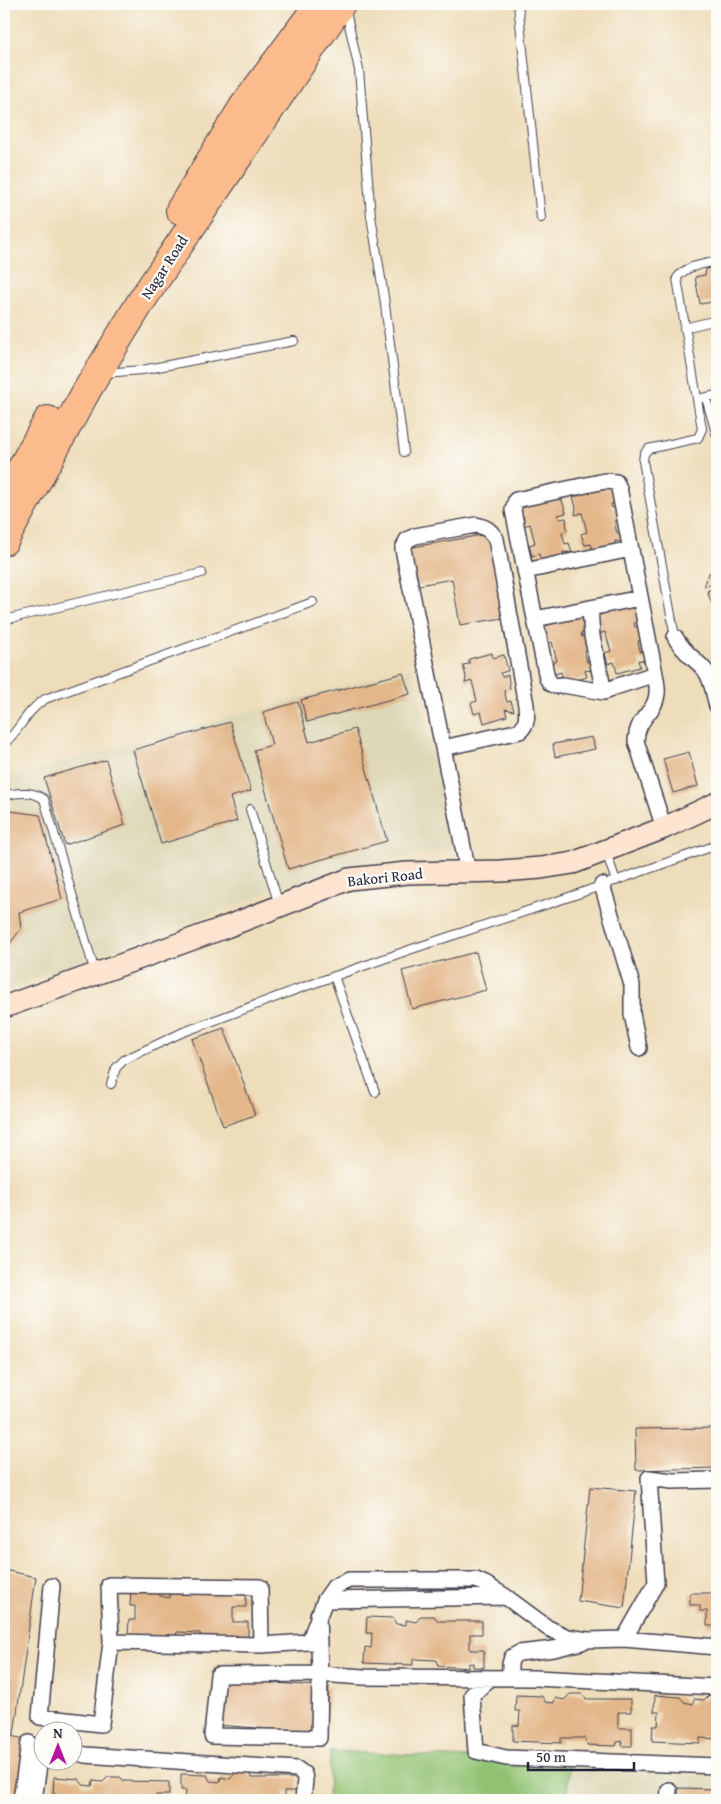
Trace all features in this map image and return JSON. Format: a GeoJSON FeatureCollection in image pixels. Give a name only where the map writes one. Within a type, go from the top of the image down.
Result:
{"type":"FeatureCollection","features":[{"type":"Feature","properties":{"kind":"highway","name":"Nagar Road"},"geometry":{"type":"LineString","coordinates":[[4,541],[97,373],[142,300],[343,4]]}},
{"type":"Feature","properties":{"kind":"highway","name":"Nagar Road"},"geometry":{"type":"LineString","coordinates":[[4,500],[70,381],[126,291],[192,193],[244,107],[315,6]]}},
{"type":"Feature","properties":{"kind":"street"},"geometry":{"type":"LineString","coordinates":[[655,674],[604,692],[551,684],[547,678],[525,571],[514,510],[516,500],[522,497],[605,480],[616,482],[619,488],[655,674],[658,693],[654,705],[636,730],[636,741],[664,828]]}},
{"type":"Feature","properties":{"kind":"street"},"geometry":{"type":"LineString","coordinates":[[443,748],[520,732],[526,726],[526,705],[496,539],[491,531],[476,525],[415,536],[407,540],[404,549],[443,748],[468,872]]}},
{"type":"Feature","properties":{"kind":"street"},"geometry":{"type":"LineString","coordinates":[[525,571],[631,549]]}},
{"type":"Feature","properties":{"kind":"street"},"geometry":{"type":"LineString","coordinates":[[535,619],[640,598]]}},
{"type":"Feature","properties":{"kind":"street"},"geometry":{"type":"LineString","coordinates":[[590,608],[592,636],[604,692]]}},
{"type":"Feature","properties":{"kind":"street"},"geometry":{"type":"LineString","coordinates":[[675,637],[679,646],[705,669],[717,706]]}},
{"type":"Feature","properties":{"kind":"street","name":"Bakori Road"},"geometry":{"type":"LineString","coordinates":[[4,1007],[95,973],[226,928],[349,879],[407,873],[501,871],[573,863],[664,828],[717,803]]}},
{"type":"Feature","properties":{"kind":"street"},"geometry":{"type":"LineString","coordinates":[[609,883],[632,985],[632,1014],[639,1048]]}},
{"type":"Feature","properties":{"kind":"street"},"geometry":{"type":"LineString","coordinates":[[624,1639],[656,1583],[649,1478],[672,1481],[717,1480]]}},
{"type":"Feature","properties":{"kind":"street"},"geometry":{"type":"LineString","coordinates":[[52,1586],[40,1717],[101,1724],[111,1642],[109,1584],[260,1587],[261,1645]]}},
{"type":"Feature","properties":{"kind":"street"},"geometry":{"type":"LineString","coordinates":[[111,1642],[261,1645],[309,1642],[325,1600],[506,1596],[548,1628],[567,1637],[588,1640],[624,1639],[717,1647]]}},
{"type":"Feature","properties":{"kind":"street"},"geometry":{"type":"LineString","coordinates":[[318,1615],[320,1674],[320,1738],[212,1736],[218,1675],[320,1674],[363,1677],[510,1677],[717,1687]]}},
{"type":"Feature","properties":{"kind":"street"},"geometry":{"type":"LineString","coordinates":[[510,1677],[512,1657],[519,1653],[554,1649],[588,1640]]}},
{"type":"Feature","properties":{"kind":"street"},"geometry":{"type":"LineString","coordinates":[[489,1678],[472,1695],[476,1751],[506,1758],[717,1766]]}},
{"type":"Feature","properties":{"kind":"street"},"geometry":{"type":"LineString","coordinates":[[22,1800],[29,1743]]}},
{"type":"Feature","properties":{"kind":"street"},"geometry":{"type":"LineString","coordinates":[[82,1754],[297,1769],[304,1774],[303,1800]]}},
{"type":"Feature","properties":{"kind":"street"},"geometry":{"type":"LineString","coordinates":[[34,1800],[38,1772]]}},
{"type":"Feature","properties":{"kind":"lane"},"geometry":{"type":"LineString","coordinates":[[343,4],[359,70],[371,216],[384,297],[404,452]]}},
{"type":"Feature","properties":{"kind":"lane"},"geometry":{"type":"LineString","coordinates":[[518,4],[541,218]]}},
{"type":"Feature","properties":{"kind":"lane"},"geometry":{"type":"LineString","coordinates":[[675,637],[643,462],[644,454],[648,449],[698,438],[702,429],[677,278],[682,271],[688,268],[717,261]]}},
{"type":"Feature","properties":{"kind":"lane"},"geometry":{"type":"LineString","coordinates":[[684,328],[717,320]]}},
{"type":"Feature","properties":{"kind":"lane"},"geometry":{"type":"LineString","coordinates":[[97,373],[142,370],[294,341]]}},
{"type":"Feature","properties":{"kind":"lane"},"geometry":{"type":"LineString","coordinates":[[696,398],[706,398],[717,394]]}},
{"type":"Feature","properties":{"kind":"lane"},"geometry":{"type":"LineString","coordinates":[[706,398],[717,436]]}},
{"type":"Feature","properties":{"kind":"lane"},"geometry":{"type":"LineString","coordinates":[[4,620],[202,573]]}},
{"type":"Feature","properties":{"kind":"lane"},"geometry":{"type":"LineString","coordinates":[[4,744],[12,737],[34,706],[45,699],[313,602]]}},
{"type":"Feature","properties":{"kind":"lane"},"geometry":{"type":"LineString","coordinates":[[4,795],[26,791],[44,799],[95,973]]}},
{"type":"Feature","properties":{"kind":"lane"},"geometry":{"type":"LineString","coordinates":[[250,809],[279,906]]}},
{"type":"Feature","properties":{"kind":"lane"},"geometry":{"type":"LineString","coordinates":[[111,1084],[116,1068],[124,1060],[181,1033],[334,976],[717,845]]}},
{"type":"Feature","properties":{"kind":"lane"},"geometry":{"type":"LineString","coordinates":[[605,850],[609,883]]}},
{"type":"Feature","properties":{"kind":"lane"},"geometry":{"type":"LineString","coordinates":[[334,976],[375,1092]]}},
{"type":"Feature","properties":{"kind":"shaded area"},"geometry":{"type":"Polygon","coordinates":[[[412,667],[455,847],[313,876],[4,991],[4,779],[412,667]]]}},
{"type":"Feature","properties":{"kind":"shaded area"},"geometry":{"type":"Polygon","coordinates":[[[329,1749],[570,1763],[689,1776],[717,1777],[717,1800],[327,1800],[329,1749]]]}},
{"type":"Feature","properties":{"kind":"green space"},"geometry":{"type":"Polygon","coordinates":[[[330,1751],[570,1763],[566,1800],[328,1800],[330,1751]]]}},
{"type":"Feature","properties":{"kind":"building"},"geometry":{"type":"Polygon","coordinates":[[[717,267],[717,304],[712,305],[712,302],[700,304],[695,277],[705,275],[706,269],[717,267]]]}},
{"type":"Feature","properties":{"kind":"building"},"geometry":{"type":"Polygon","coordinates":[[[602,485],[603,489],[614,486],[618,502],[611,504],[612,508],[618,507],[620,520],[614,522],[617,533],[622,532],[624,542],[615,541],[617,548],[594,554],[591,544],[585,545],[581,534],[587,532],[582,513],[575,515],[576,508],[573,496],[579,496],[579,491],[602,485]]]}},
{"type":"Feature","properties":{"kind":"building"},"geometry":{"type":"Polygon","coordinates":[[[561,497],[566,513],[558,515],[559,519],[566,518],[567,531],[562,533],[565,544],[569,543],[572,553],[563,552],[564,559],[542,565],[539,554],[532,556],[529,545],[535,543],[530,524],[523,526],[524,519],[520,507],[526,507],[526,501],[561,497]]]}},
{"type":"Feature","properties":{"kind":"building"},"geometry":{"type":"Polygon","coordinates":[[[488,534],[503,618],[460,625],[452,579],[414,586],[407,548],[488,534]]]}},
{"type":"Feature","properties":{"kind":"building"},"geometry":{"type":"Polygon","coordinates":[[[717,570],[717,602],[712,604],[707,591],[714,588],[714,583],[705,587],[705,580],[709,573],[717,570]]]}},
{"type":"Feature","properties":{"kind":"building"},"geometry":{"type":"Polygon","coordinates":[[[637,605],[641,621],[634,623],[635,627],[642,626],[643,639],[638,641],[640,652],[645,651],[647,661],[638,660],[640,667],[617,673],[614,662],[608,664],[605,653],[611,651],[605,632],[599,634],[600,627],[596,615],[602,615],[602,610],[637,605]]]}},
{"type":"Feature","properties":{"kind":"building"},"geometry":{"type":"Polygon","coordinates":[[[584,615],[588,631],[581,633],[582,637],[588,636],[590,649],[584,651],[587,662],[591,661],[594,671],[585,670],[587,677],[564,683],[561,672],[555,674],[551,663],[557,661],[552,642],[545,644],[543,625],[549,625],[549,619],[584,615]]]}},
{"type":"Feature","properties":{"kind":"building"},"geometry":{"type":"Polygon","coordinates":[[[492,653],[493,658],[504,655],[508,671],[500,673],[502,677],[508,675],[510,689],[504,690],[507,702],[511,701],[514,711],[505,709],[507,716],[484,723],[481,712],[474,714],[471,703],[477,701],[472,681],[465,683],[466,677],[463,665],[469,664],[469,659],[492,653]]]}},
{"type":"Feature","properties":{"kind":"building"},"geometry":{"type":"Polygon","coordinates":[[[403,673],[410,694],[307,722],[301,700],[403,673]]]}},
{"type":"Feature","properties":{"kind":"building"},"geometry":{"type":"Polygon","coordinates":[[[298,702],[309,742],[355,729],[387,841],[288,869],[254,750],[272,745],[263,712],[298,702]]]}},
{"type":"Feature","properties":{"kind":"building"},"geometry":{"type":"Polygon","coordinates":[[[230,722],[251,791],[230,797],[237,821],[161,844],[133,750],[230,722]]]}},
{"type":"Feature","properties":{"kind":"building"},"geometry":{"type":"Polygon","coordinates":[[[592,737],[595,749],[555,757],[553,744],[592,737]]]}},
{"type":"Feature","properties":{"kind":"building"},"geometry":{"type":"Polygon","coordinates":[[[689,752],[698,786],[673,793],[663,759],[689,752]]]}},
{"type":"Feature","properties":{"kind":"building"},"geometry":{"type":"Polygon","coordinates":[[[106,760],[125,825],[65,845],[44,778],[106,760]]]}},
{"type":"Feature","properties":{"kind":"building"},"geometry":{"type":"Polygon","coordinates":[[[4,810],[40,815],[62,899],[19,912],[21,929],[4,951],[4,810]]]}},
{"type":"Feature","properties":{"kind":"building"},"geometry":{"type":"Polygon","coordinates":[[[476,952],[486,990],[412,1009],[402,971],[476,952]]]}},
{"type":"Feature","properties":{"kind":"building"},"geometry":{"type":"Polygon","coordinates":[[[224,1028],[255,1115],[223,1126],[192,1039],[224,1028]]]}},
{"type":"Feature","properties":{"kind":"building"},"geometry":{"type":"Polygon","coordinates":[[[717,1428],[717,1468],[636,1470],[635,1429],[717,1428]]]}},
{"type":"Feature","properties":{"kind":"building"},"geometry":{"type":"Polygon","coordinates":[[[590,1487],[636,1491],[624,1608],[578,1601],[590,1487]]]}},
{"type":"Feature","properties":{"kind":"building"},"geometry":{"type":"Polygon","coordinates":[[[4,1570],[36,1577],[14,1734],[4,1734],[4,1570]]]}},
{"type":"Feature","properties":{"kind":"building"},"geometry":{"type":"Polygon","coordinates":[[[131,1589],[157,1591],[160,1596],[170,1598],[170,1593],[180,1594],[181,1592],[246,1594],[246,1607],[233,1607],[233,1622],[248,1622],[248,1640],[237,1640],[237,1635],[232,1637],[232,1641],[202,1639],[200,1633],[177,1632],[176,1637],[128,1635],[129,1620],[135,1620],[135,1606],[130,1606],[131,1589]]]}},
{"type":"Feature","properties":{"kind":"building"},"geometry":{"type":"Polygon","coordinates":[[[690,1593],[717,1593],[717,1626],[707,1626],[707,1611],[700,1611],[700,1605],[690,1605],[690,1593]]]}},
{"type":"Feature","properties":{"kind":"building"},"geometry":{"type":"Polygon","coordinates":[[[421,1616],[434,1616],[438,1621],[482,1621],[482,1634],[470,1634],[470,1650],[484,1650],[484,1668],[473,1667],[473,1663],[468,1664],[468,1668],[438,1666],[436,1660],[413,1659],[413,1665],[364,1663],[365,1647],[371,1648],[372,1633],[366,1633],[367,1617],[393,1618],[396,1624],[406,1625],[406,1620],[416,1622],[421,1616]]]}},
{"type":"Feature","properties":{"kind":"building"},"geometry":{"type":"Polygon","coordinates":[[[221,1679],[329,1687],[325,1733],[217,1725],[221,1679]]]}},
{"type":"Feature","properties":{"kind":"building"},"geometry":{"type":"Polygon","coordinates":[[[570,1694],[582,1694],[586,1699],[631,1699],[631,1712],[618,1712],[618,1728],[632,1728],[632,1746],[622,1746],[622,1741],[617,1742],[616,1746],[587,1745],[585,1738],[561,1738],[561,1743],[513,1741],[513,1725],[519,1726],[520,1711],[515,1711],[516,1695],[542,1696],[545,1702],[554,1703],[555,1698],[564,1700],[570,1694]]]}},
{"type":"Feature","properties":{"kind":"building"},"geometry":{"type":"Polygon","coordinates":[[[655,1695],[680,1697],[684,1702],[693,1704],[694,1699],[704,1700],[709,1695],[717,1695],[717,1739],[700,1738],[700,1743],[652,1741],[653,1726],[658,1726],[659,1712],[654,1712],[655,1695]]]}},
{"type":"Feature","properties":{"kind":"building"},"geometry":{"type":"Polygon","coordinates":[[[4,1735],[26,1739],[18,1797],[4,1795],[4,1735]]]}},
{"type":"Feature","properties":{"kind":"building"},"geometry":{"type":"Polygon","coordinates":[[[235,1773],[248,1773],[252,1778],[297,1778],[296,1791],[284,1791],[284,1800],[185,1800],[186,1790],[181,1790],[181,1774],[207,1775],[210,1781],[220,1782],[221,1777],[230,1779],[235,1773]]]}},
{"type":"Feature","properties":{"kind":"building"},"geometry":{"type":"Polygon","coordinates":[[[54,1777],[79,1779],[83,1785],[92,1786],[93,1781],[103,1782],[108,1777],[120,1777],[124,1781],[169,1782],[169,1795],[156,1795],[156,1800],[58,1800],[58,1794],[53,1794],[54,1777]]]}},
{"type":"Feature","properties":{"kind":"building"},"geometry":{"type":"Polygon","coordinates":[[[678,1788],[717,1789],[717,1800],[678,1800],[678,1788]]]}}]}
